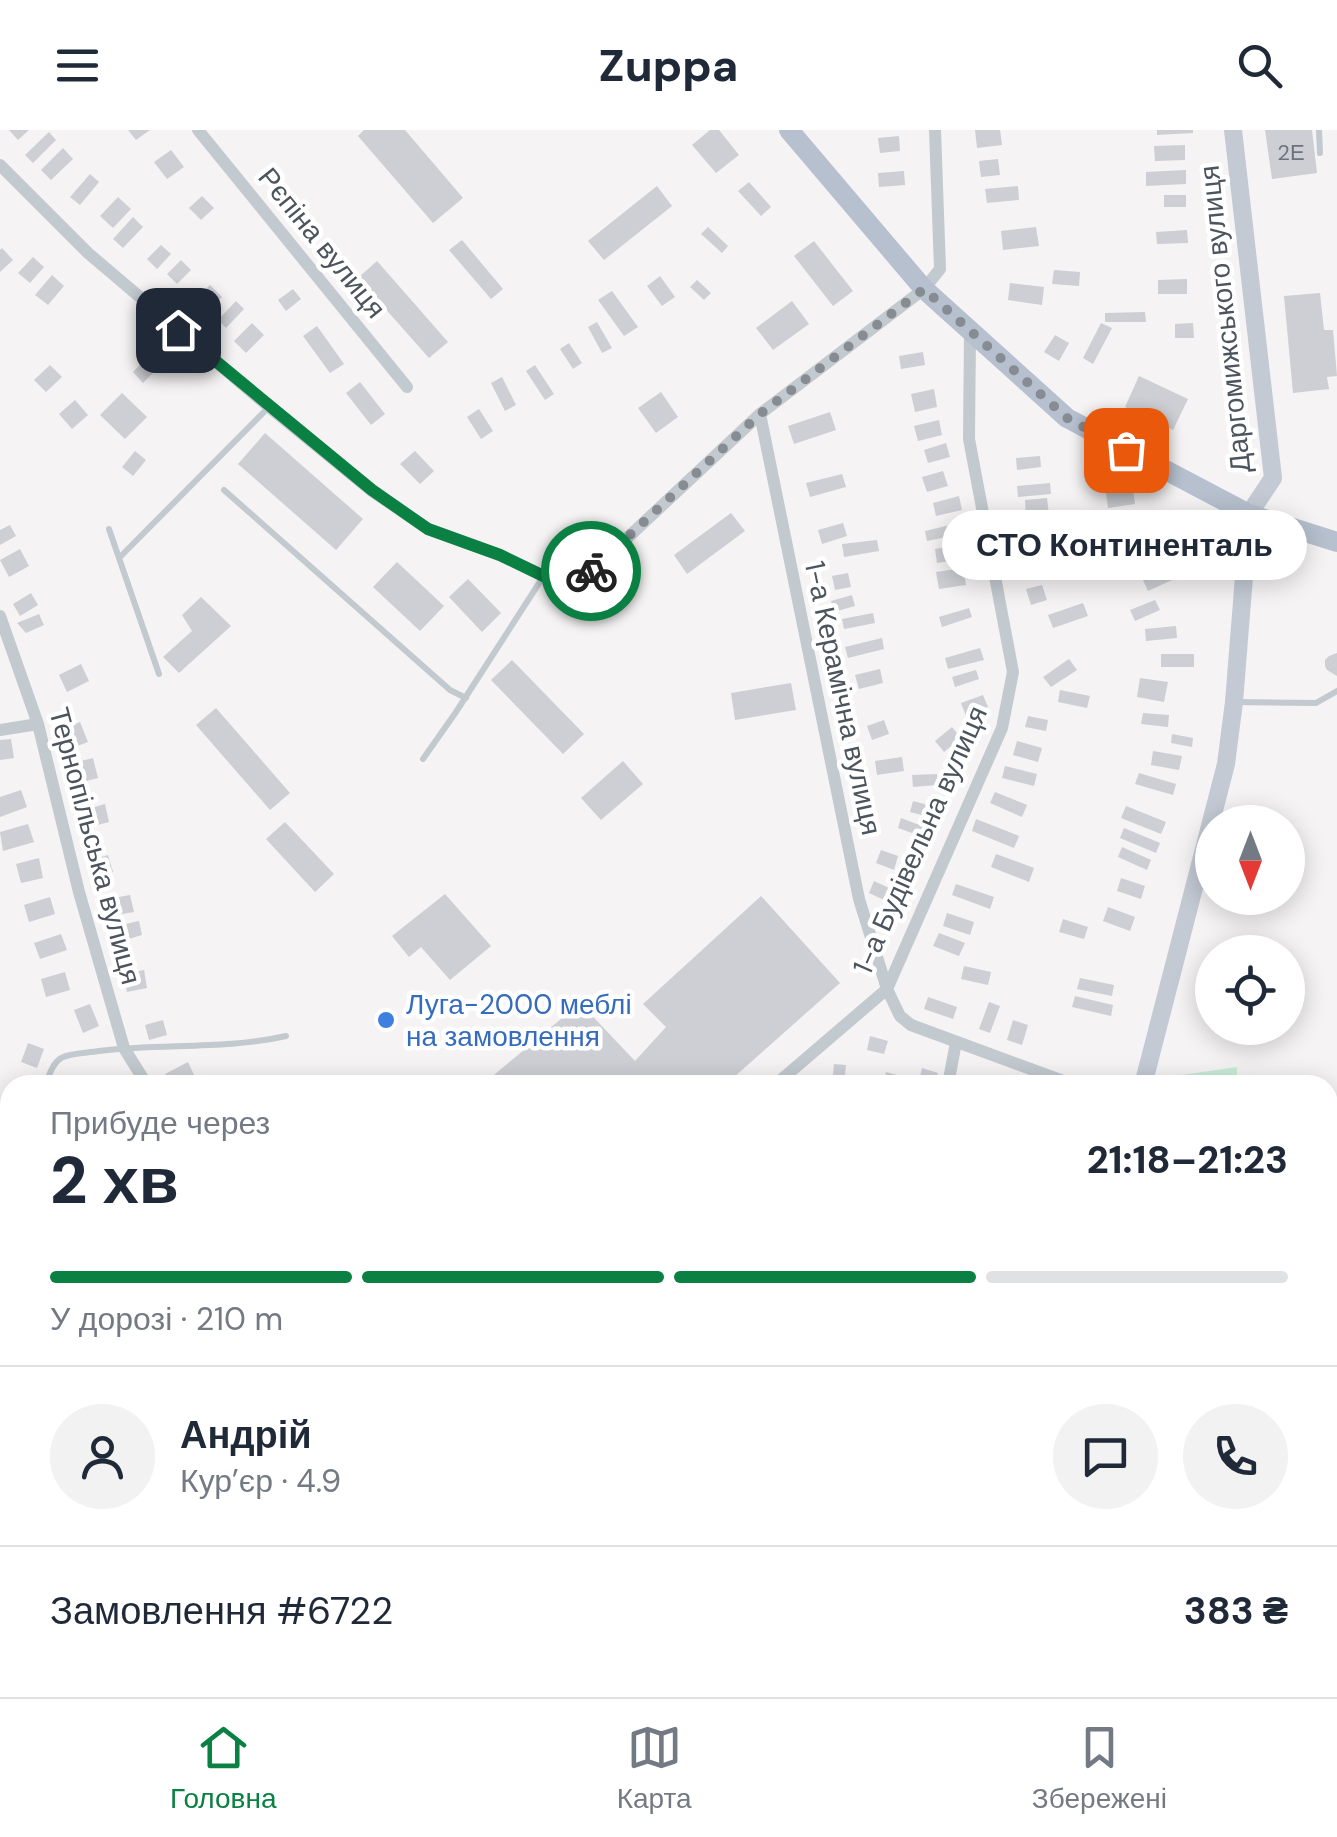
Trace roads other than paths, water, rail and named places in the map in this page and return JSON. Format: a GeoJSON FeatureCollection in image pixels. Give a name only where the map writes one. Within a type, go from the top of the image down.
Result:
{"type":"FeatureCollection","features":[{"type":"Feature","properties":{"kind":"main road"},"geometry":{"type":"LineString","coordinates":[[790,130],[924,289],[1067,418],[1249,514],[1337,542]]}},
{"type":"Feature","properties":{"kind":"street","name":"Рєпіна вулиця"},"geometry":{"type":"LineString","coordinates":[[198,130],[407,388]]}},
{"type":"Feature","properties":{"kind":"street"},"geometry":{"type":"LineString","coordinates":[[0,164],[88,253],[372,490],[428,529],[500,555],[560,584],[580,580],[760,414],[924,289],[940,269],[935,130]]}},
{"type":"Feature","properties":{"kind":"street","name":"Даргомижського вулиця"},"geometry":{"type":"LineString","coordinates":[[1146,1075],[1226,764],[1249,514],[1273,478],[1233,130]]}},
{"type":"Feature","properties":{"kind":"street","name":"1-а Будівельна вулиця"},"geometry":{"type":"LineString","coordinates":[[787,1075],[886,989],[1002,728],[1013,672],[969,439],[970,332]]}},
{"type":"Feature","properties":{"kind":"street","name":"1-а Керамічна вулиця"},"geometry":{"type":"LineString","coordinates":[[760,414],[858,899],[886,989]]}},
{"type":"Feature","properties":{"kind":"street","name":"Тернопільська вулиця"},"geometry":{"type":"LineString","coordinates":[[0,616],[38,724],[79,892],[124,1048],[142,1075]]}},
{"type":"Feature","properties":{"kind":"street"},"geometry":{"type":"LineString","coordinates":[[0,730],[38,724]]}},
{"type":"Feature","properties":{"kind":"street"},"geometry":{"type":"LineString","coordinates":[[886,989],[900,1016],[911,1026],[1047,1075]]}},
{"type":"Feature","properties":{"kind":"street"},"geometry":{"type":"LineString","coordinates":[[950,1075],[956,1042]]}},
{"type":"Feature","properties":{"kind":"lane"},"geometry":{"type":"LineString","coordinates":[[1319,130],[1320,153]]}},
{"type":"Feature","properties":{"kind":"lane"},"geometry":{"type":"LineString","coordinates":[[120,556],[269,407]]}},
{"type":"Feature","properties":{"kind":"lane"},"geometry":{"type":"LineString","coordinates":[[224,490],[450,690],[466,698]]}},
{"type":"Feature","properties":{"kind":"lane"},"geometry":{"type":"LineString","coordinates":[[108,529],[160,674]]}},
{"type":"Feature","properties":{"kind":"lane"},"geometry":{"type":"LineString","coordinates":[[424,759],[544,576]]}},
{"type":"Feature","properties":{"kind":"lane"},"geometry":{"type":"LineString","coordinates":[[1234,702],[1316,703],[1337,691]]}},
{"type":"Feature","properties":{"kind":"lane"},"geometry":{"type":"LineString","coordinates":[[49,1075],[61,1058],[124,1048],[256,1043],[286,1036]]}},
{"type":"Feature","properties":{"kind":"place","name":"СТО Континенталь"},"geometry":{"type":"Point","coordinates":[1126,450]}},
{"type":"Feature","properties":{"kind":"place","name":"Луга-2000 меблі на замовлення"},"geometry":{"type":"Point","coordinates":[386,1020]}}]}
